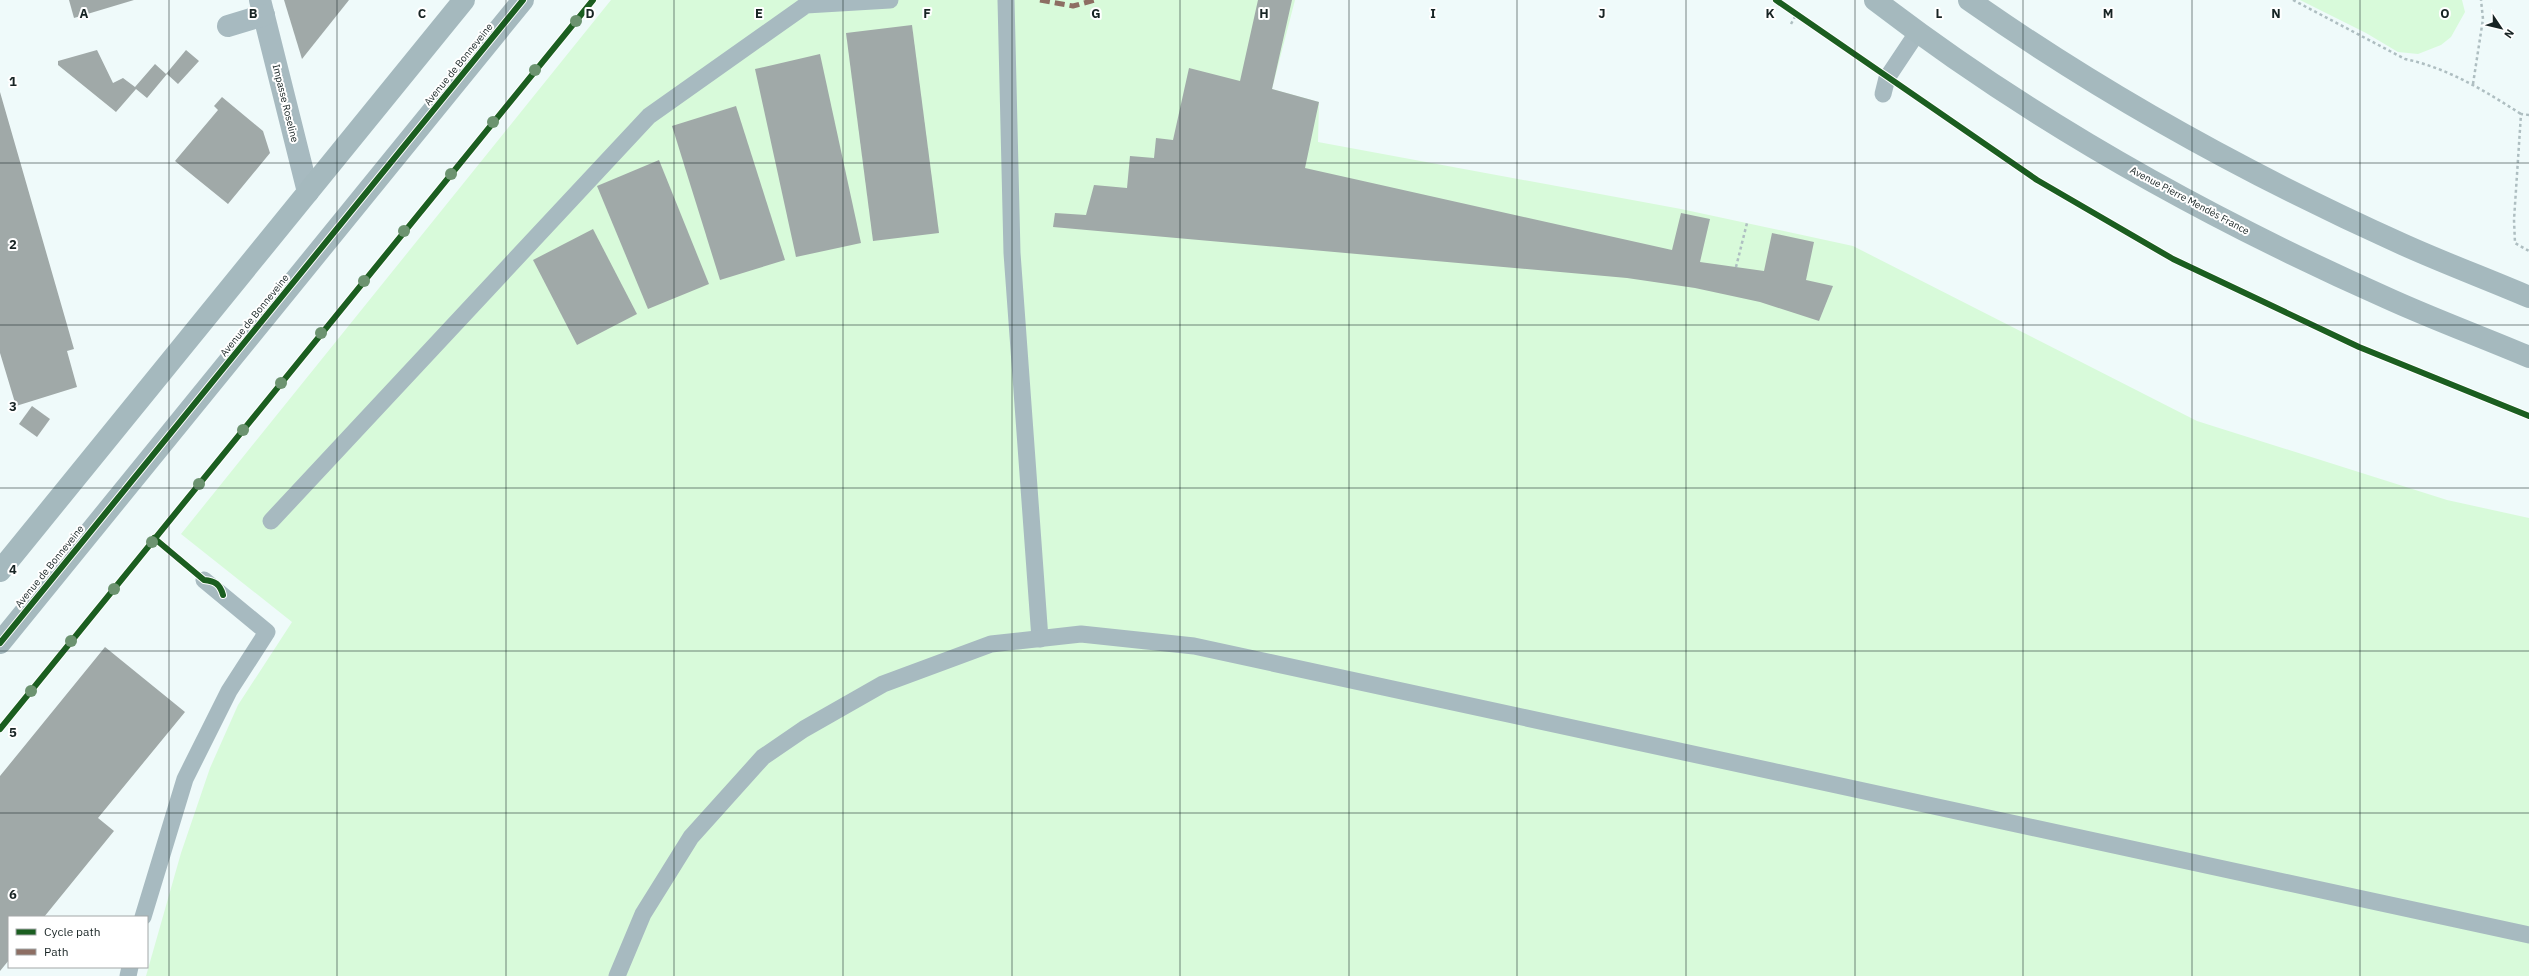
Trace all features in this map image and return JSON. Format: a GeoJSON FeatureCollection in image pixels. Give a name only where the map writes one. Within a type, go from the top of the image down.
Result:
{"type":"FeatureCollection","features":[{"type":"Feature","properties":{"kind":"street"},"geometry":{"type":"LineString","coordinates":[[0,571],[464,0]]}},
{"type":"Feature","properties":{"kind":"street","name":"Avenue de Bonneveine"},"geometry":{"type":"LineString","coordinates":[[0,643],[523,0]]}},
{"type":"Feature","properties":{"kind":"street","name":"Avenue Pierre Mendès France"},"geometry":{"type":"LineString","coordinates":[[1875,0],[1917,32],[2044,117],[2211,213],[2387,298],[2529,357]]}},
{"type":"Feature","properties":{"kind":"street"},"geometry":{"type":"LineString","coordinates":[[1969,0],[2122,99],[2237,164],[2402,244],[2529,297]]}},
{"type":"Feature","properties":{"kind":"street","name":"Impasse Roseline"},"geometry":{"type":"LineString","coordinates":[[228,26],[262,8],[308,192]]}},
{"type":"Feature","properties":{"kind":"lane"},"geometry":{"type":"LineString","coordinates":[[270,521],[649,116],[806,5],[890,0]]}},
{"type":"Feature","properties":{"kind":"lane"},"geometry":{"type":"LineString","coordinates":[[1006,0],[1012,253],[1040,639]]}},
{"type":"Feature","properties":{"kind":"lane"},"geometry":{"type":"LineString","coordinates":[[1883,94],[1887,78],[1917,32]]}},
{"type":"Feature","properties":{"kind":"lane"},"geometry":{"type":"LineString","coordinates":[[143,916],[185,779],[229,691],[267,632],[204,580]]}},
{"type":"Feature","properties":{"kind":"lane"},"geometry":{"type":"LineString","coordinates":[[617,976],[643,914],[691,837],[763,757],[804,729],[883,684],[991,644],[1081,634],[1194,646],[2529,935]]}},
{"type":"Feature","properties":{"kind":"path"},"geometry":{"type":"LineString","coordinates":[[2293,0],[2405,59],[2420,62],[2473,84],[2521,114],[2529,115]]}},
{"type":"Feature","properties":{"kind":"path"},"geometry":{"type":"LineString","coordinates":[[2473,84],[2483,19],[2481,0]]}},
{"type":"Feature","properties":{"kind":"path"},"geometry":{"type":"LineString","coordinates":[[1790,24],[1794,14],[1803,20]]}},
{"type":"Feature","properties":{"kind":"path"},"geometry":{"type":"LineString","coordinates":[[2521,114],[2515,197],[2515,243],[2529,252]]}},
{"type":"Feature","properties":{"kind":"path"},"geometry":{"type":"LineString","coordinates":[[1736,267],[1747,223]]}},
{"type":"Feature","properties":{"kind":"green space"},"geometry":{"type":"Polygon","coordinates":[[[611,0],[1295,0],[1272,89],[1319,102],[1318,142],[1681,209],[1853,246],[2197,421],[2447,500],[2529,518],[2529,976],[146,976],[181,853],[210,768],[238,705],[292,622],[181,534],[611,0]]]}},
{"type":"Feature","properties":{"kind":"green space"},"geometry":{"type":"Polygon","coordinates":[[[2300,0],[2462,0],[2465,12],[2451,37],[2441,45],[2418,54],[2398,52],[2366,33],[2300,0]]]}},
{"type":"Feature","properties":{"kind":"building"},"geometry":{"type":"Polygon","coordinates":[[[69,0],[134,0],[74,18],[69,0]]]}},
{"type":"Feature","properties":{"kind":"building"},"geometry":{"type":"Polygon","coordinates":[[[284,0],[349,0],[302,59],[284,0]]]}},
{"type":"Feature","properties":{"kind":"building"},"geometry":{"type":"Polygon","coordinates":[[[1258,0],[1292,0],[1272,89],[1319,102],[1305,168],[1672,250],[1681,213],[1710,219],[1700,262],[1764,271],[1772,233],[1814,242],[1806,280],[1833,286],[1819,321],[1760,302],[1695,288],[1627,278],[1053,227],[1055,213],[1086,215],[1094,185],[1127,188],[1130,156],[1154,158],[1156,138],[1173,140],[1189,68],[1240,81],[1258,0]]]}},
{"type":"Feature","properties":{"kind":"building"},"geometry":{"type":"Polygon","coordinates":[[[912,25],[939,233],[873,241],[846,33],[912,25]]]}},
{"type":"Feature","properties":{"kind":"building"},"geometry":{"type":"Polygon","coordinates":[[[97,50],[113,83],[123,78],[135,87],[155,64],[166,74],[186,50],[199,61],[178,84],[167,74],[147,98],[136,89],[116,112],[58,65],[58,61],[97,50]]]}},
{"type":"Feature","properties":{"kind":"building"},"geometry":{"type":"Polygon","coordinates":[[[820,54],[861,243],[796,257],[755,69],[820,54]]]}},
{"type":"Feature","properties":{"kind":"building"},"geometry":{"type":"Polygon","coordinates":[[[0,92],[74,349],[67,351],[77,387],[16,406],[0,353],[0,92]]]}},
{"type":"Feature","properties":{"kind":"building"},"geometry":{"type":"Polygon","coordinates":[[[222,97],[263,131],[270,153],[228,204],[175,161],[218,110],[214,106],[222,97]]]}},
{"type":"Feature","properties":{"kind":"building"},"geometry":{"type":"Polygon","coordinates":[[[736,106],[785,260],[720,280],[672,126],[736,106]]]}},
{"type":"Feature","properties":{"kind":"building"},"geometry":{"type":"Polygon","coordinates":[[[659,160],[709,284],[648,309],[597,186],[659,160]]]}},
{"type":"Feature","properties":{"kind":"building"},"geometry":{"type":"Polygon","coordinates":[[[593,229],[637,314],[577,345],[533,260],[593,229]]]}},
{"type":"Feature","properties":{"kind":"building"},"geometry":{"type":"Polygon","coordinates":[[[32,406],[50,419],[37,437],[19,424],[32,406]]]}},
{"type":"Feature","properties":{"kind":"building"},"geometry":{"type":"Polygon","coordinates":[[[105,647],[185,712],[98,818],[114,831],[45,916],[8,916],[8,961],[0,971],[0,776],[105,647]]]}},
{"type":"Feature","properties":{"kind":"marked path"},"geometry":{"type":"LineString","coordinates":[[1040,0],[1073,6],[1095,0]]}},
{"type":"Feature","properties":{"kind":"cycle path"},"geometry":{"type":"LineString","coordinates":[[0,643],[523,0]]}},
{"type":"Feature","properties":{"kind":"cycle path"},"geometry":{"type":"LineString","coordinates":[[0,729],[593,0]]}},
{"type":"Feature","properties":{"kind":"cycle path"},"geometry":{"type":"LineString","coordinates":[[1776,0],[2037,180],[2173,259],[2359,347],[2529,416]]}},
{"type":"Feature","properties":{"kind":"cycle path"},"geometry":{"type":"LineString","coordinates":[[154,538],[204,580],[211,581],[219,586],[223,595]]}}]}
